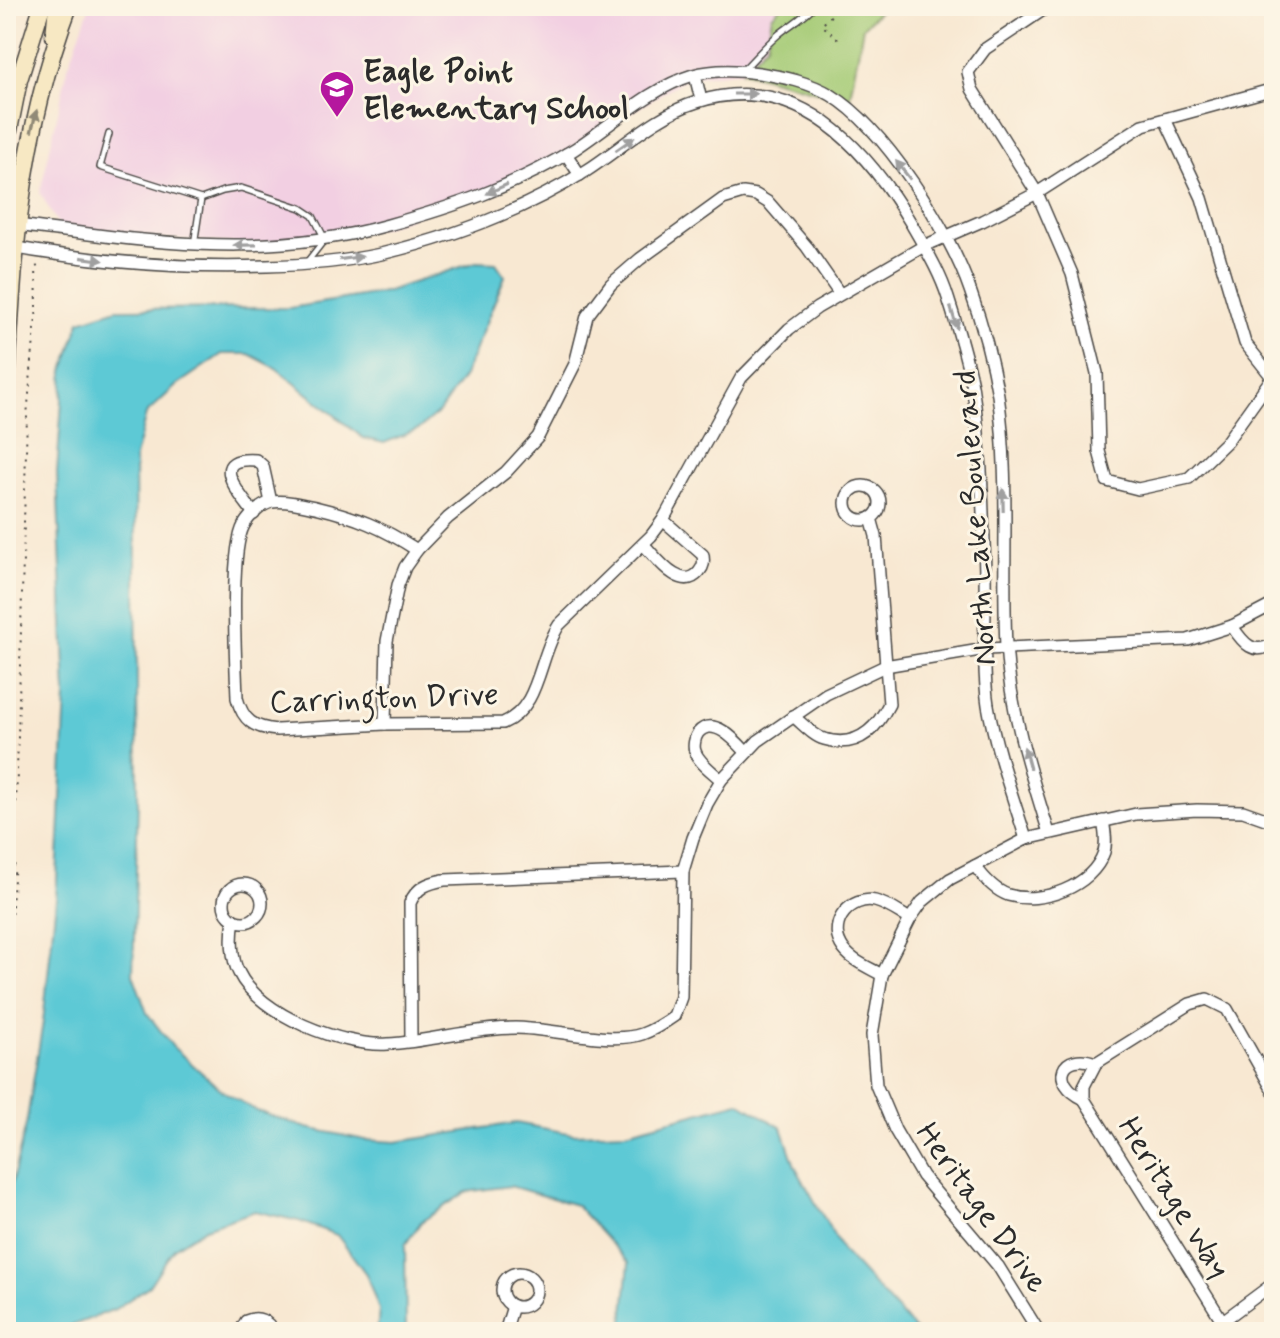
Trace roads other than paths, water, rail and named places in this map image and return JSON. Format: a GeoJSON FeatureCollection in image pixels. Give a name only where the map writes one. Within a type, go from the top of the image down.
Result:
{"type":"FeatureCollection","features":[{"type":"Feature","properties":{"kind":"main road"},"geometry":{"type":"LineString","coordinates":[[6,145],[19,80],[42,6]]}},
{"type":"Feature","properties":{"kind":"main road"},"geometry":{"type":"LineString","coordinates":[[54,45],[57,6]]}},
{"type":"Feature","properties":{"kind":"main road"},"geometry":{"type":"LineString","coordinates":[[6,404],[12,224],[31,132],[54,45],[69,6]]}},
{"type":"Feature","properties":{"kind":"street"},"geometry":{"type":"LineString","coordinates":[[1049,6],[985,49],[968,72],[972,89],[1037,193],[1072,274],[1097,373],[1099,451],[1107,481],[1138,489],[1189,478],[1227,441],[1273,376],[1245,343],[1202,198],[1165,119]]}},
{"type":"Feature","properties":{"kind":"street","name":"North Lake Boulevard"},"geometry":{"type":"LineString","coordinates":[[12,224],[194,246],[259,245],[325,239],[384,227],[481,197],[542,169],[658,91],[695,75],[742,71],[813,86],[848,107],[908,176],[945,236],[969,286],[998,395],[1002,441],[1006,649],[1023,745],[1049,833]]}},
{"type":"Feature","properties":{"kind":"street"},"geometry":{"type":"LineString","coordinates":[[695,75],[701,100]]}},
{"type":"Feature","properties":{"kind":"street","name":"Carrington Drive"},"geometry":{"type":"LineString","coordinates":[[254,514],[243,526],[236,558],[237,698],[246,721],[260,728],[277,730],[385,724],[503,723],[517,717],[532,695],[552,635],[559,625],[644,545],[663,520],[741,378],[789,329],[839,293],[924,246],[1037,193],[1143,125],[1274,89]]}},
{"type":"Feature","properties":{"kind":"street","name":"North Lake Boulevard"},"geometry":{"type":"LineString","coordinates":[[11,247],[132,265],[219,268],[306,265],[380,254],[481,223],[552,192],[670,113],[701,100],[756,93],[796,106],[820,119],[841,134],[891,189],[946,291],[972,385],[983,503],[987,701],[998,752],[1026,839]]}},
{"type":"Feature","properties":{"kind":"street"},"geometry":{"type":"LineString","coordinates":[[566,154],[580,175]]}},
{"type":"Feature","properties":{"kind":"street"},"geometry":{"type":"LineString","coordinates":[[385,724],[387,641],[398,585],[405,567],[448,518],[506,472],[538,437],[575,364],[587,316],[611,284],[723,199],[743,193],[756,195],[769,203],[807,247],[839,293]]}},
{"type":"Feature","properties":{"kind":"street"},"geometry":{"type":"LineString","coordinates":[[271,502],[263,466],[256,460],[237,462],[230,467],[228,476],[233,487],[254,514],[271,502],[299,503],[356,517],[389,532],[417,550]]}},
{"type":"Feature","properties":{"kind":"street"},"geometry":{"type":"LineString","coordinates":[[793,716],[821,739],[844,741],[862,737],[880,722],[889,704],[876,536],[871,518]]}},
{"type":"Feature","properties":{"kind":"street"},"geometry":{"type":"LineString","coordinates":[[644,545],[677,577],[687,580],[701,569],[705,562],[703,555],[663,520]]}},
{"type":"Feature","properties":{"kind":"street"},"geometry":{"type":"LineString","coordinates":[[234,920],[231,933],[238,973],[270,1006],[320,1033],[387,1044],[514,1028],[607,1037],[640,1036],[674,1016],[681,997],[683,871],[693,838],[721,780],[746,752],[793,716],[826,694],[885,666],[986,649],[1188,640],[1272,609]]}},
{"type":"Feature","properties":{"kind":"street"},"geometry":{"type":"LineString","coordinates":[[1232,626],[1242,642],[1253,650],[1265,649],[1274,643]]}},
{"type":"Feature","properties":{"kind":"street"},"geometry":{"type":"LineString","coordinates":[[721,780],[695,752],[697,734],[704,728],[713,727],[724,731],[746,752]]}},
{"type":"Feature","properties":{"kind":"street","name":"Heritage Drive"},"geometry":{"type":"LineString","coordinates":[[1039,1332],[998,1266],[922,1176],[895,1130],[876,1085],[872,1035],[882,975],[922,902],[950,879],[1026,839],[1136,814],[1243,811],[1274,822]]}},
{"type":"Feature","properties":{"kind":"street"},"geometry":{"type":"LineString","coordinates":[[975,866],[983,878],[1007,895],[1033,897],[1059,893],[1095,867],[1104,852],[1106,834],[1103,821]]}},
{"type":"Feature","properties":{"kind":"street"},"geometry":{"type":"LineString","coordinates":[[411,1040],[410,903],[415,892],[429,883],[683,871]]}},
{"type":"Feature","properties":{"kind":"street"},"geometry":{"type":"LineString","coordinates":[[882,975],[847,953],[840,944],[837,934],[841,916],[863,900],[884,904],[910,919]]}},
{"type":"Feature","properties":{"kind":"street","name":"Heritage Way"},"geometry":{"type":"LineString","coordinates":[[1223,1322],[1084,1099],[1084,1086],[1096,1063],[1190,1004],[1207,999],[1227,1009],[1274,1092]]}},
{"type":"Feature","properties":{"kind":"street","name":"Heritage Way"},"geometry":{"type":"LineString","coordinates":[[1084,1099],[1071,1093],[1064,1085],[1062,1074],[1073,1061],[1085,1059],[1096,1063]]}},
{"type":"Feature","properties":{"kind":"street"},"geometry":{"type":"LineString","coordinates":[[1208,1332],[1274,1283]]}},
{"type":"Feature","properties":{"kind":"street"},"geometry":{"type":"LineString","coordinates":[[505,1332],[513,1306]]}},
{"type":"Feature","properties":{"kind":"street"},"geometry":{"type":"LineString","coordinates":[[240,1332],[246,1321],[258,1318],[268,1323],[273,1332]]}},
{"type":"Feature","properties":{"kind":"lane"},"geometry":{"type":"LineString","coordinates":[[742,71],[767,44],[814,6]]}},
{"type":"Feature","properties":{"kind":"lane"},"geometry":{"type":"LineString","coordinates":[[109,134],[100,167],[201,199],[241,188],[301,208],[313,216],[325,239],[306,265]]}},
{"type":"Feature","properties":{"kind":"lane"},"geometry":{"type":"LineString","coordinates":[[194,246],[201,199]]}},
{"type":"Feature","properties":{"kind":"water"},"geometry":{"type":"Polygon","coordinates":[[[476,262],[496,263],[505,276],[464,376],[439,412],[419,429],[384,443],[363,438],[276,368],[249,354],[222,354],[177,385],[146,414],[135,457],[138,801],[133,974],[147,1013],[173,1047],[221,1090],[257,1111],[307,1128],[365,1140],[396,1142],[516,1123],[573,1134],[626,1132],[739,1102],[782,1128],[795,1166],[843,1252],[917,1332],[807,1332],[792,1328],[772,1332],[622,1332],[629,1263],[576,1205],[510,1186],[466,1192],[421,1222],[405,1245],[406,1332],[377,1332],[379,1310],[366,1274],[337,1235],[299,1221],[255,1211],[205,1228],[174,1248],[149,1286],[115,1309],[55,1332],[6,1332],[6,1205],[26,1125],[43,1022],[56,899],[66,696],[57,473],[64,371],[80,321],[117,309],[290,308],[385,292],[476,262]]]}},
{"type":"Feature","properties":{"kind":"place","name":"Eagle Point Elementary School"},"geometry":{"type":"Point","coordinates":[337,119]}}]}
